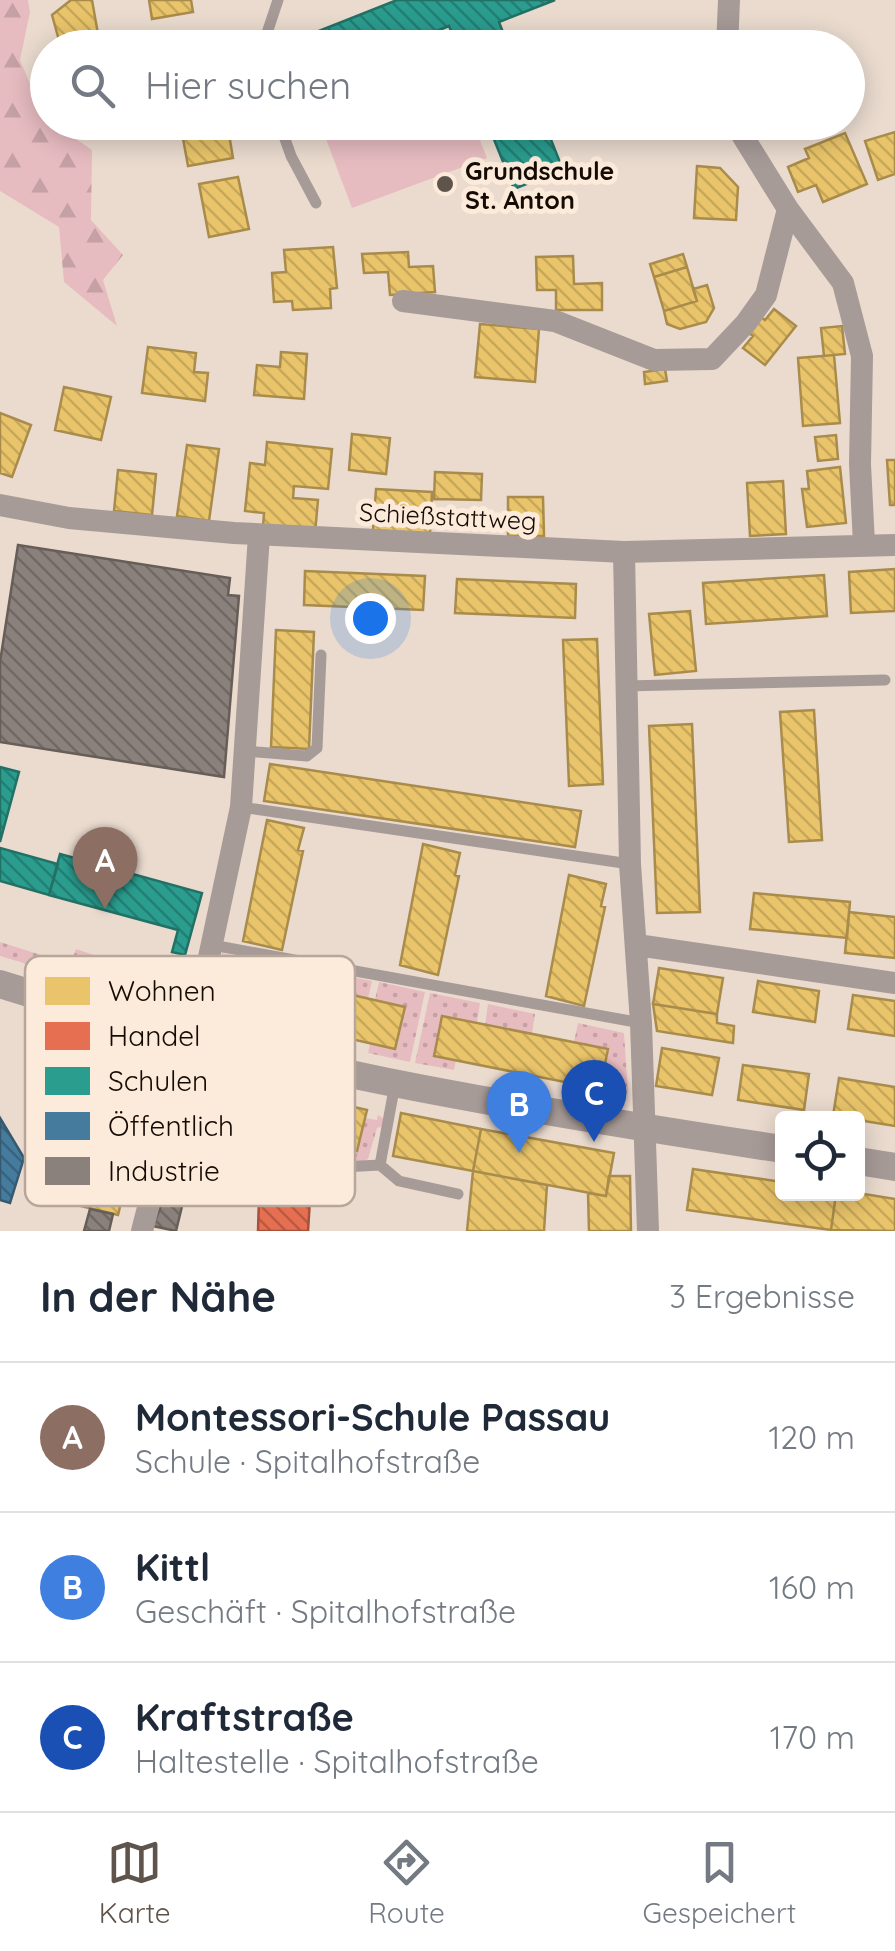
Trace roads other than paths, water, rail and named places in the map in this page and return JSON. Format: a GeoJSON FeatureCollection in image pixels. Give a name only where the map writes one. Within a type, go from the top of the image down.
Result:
{"type":"FeatureCollection","features":[{"type":"Feature","properties":{"kind":"street"},"geometry":{"type":"LineString","coordinates":[[728,0],[728,30]]}},
{"type":"Feature","properties":{"kind":"street"},"geometry":{"type":"LineString","coordinates":[[745,140],[788,209],[843,283],[862,356],[860,464],[864,544]]}},
{"type":"Feature","properties":{"kind":"street"},"geometry":{"type":"LineString","coordinates":[[666,376],[712,359],[746,324],[766,296],[788,209]]}},
{"type":"Feature","properties":{"kind":"street"},"geometry":{"type":"LineString","coordinates":[[403,301],[555,321],[654,360],[712,359]]}},
{"type":"Feature","properties":{"kind":"street","name":"Schießstattweg"},"geometry":{"type":"LineString","coordinates":[[0,505],[69,518],[260,535],[624,552],[895,545]]}},
{"type":"Feature","properties":{"kind":"street"},"geometry":{"type":"LineString","coordinates":[[210,956],[241,807],[260,535]]}},
{"type":"Feature","properties":{"kind":"street"},"geometry":{"type":"LineString","coordinates":[[624,552],[630,864],[641,1023],[648,1231]]}},
{"type":"Feature","properties":{"kind":"street"},"geometry":{"type":"LineString","coordinates":[[637,945],[895,983]]}},
{"type":"Feature","properties":{"kind":"street"},"geometry":{"type":"LineString","coordinates":[[0,984],[25,991]]}},
{"type":"Feature","properties":{"kind":"street"},"geometry":{"type":"LineString","coordinates":[[355,1075],[775,1149]]}},
{"type":"Feature","properties":{"kind":"street"},"geometry":{"type":"LineString","coordinates":[[865,1162],[895,1166]]}},
{"type":"Feature","properties":{"kind":"street"},"geometry":{"type":"LineString","coordinates":[[142,1231],[148,1206]]}},
{"type":"Feature","properties":{"kind":"lane"},"geometry":{"type":"LineString","coordinates":[[268,30],[278,0]]}},
{"type":"Feature","properties":{"kind":"lane"},"geometry":{"type":"LineString","coordinates":[[286,140],[316,203]]}},
{"type":"Feature","properties":{"kind":"lane"},"geometry":{"type":"LineString","coordinates":[[245,751],[307,756],[316,748],[322,654]]}},
{"type":"Feature","properties":{"kind":"lane"},"geometry":{"type":"LineString","coordinates":[[625,686],[886,680]]}},
{"type":"Feature","properties":{"kind":"lane"},"geometry":{"type":"LineString","coordinates":[[241,807],[630,864]]}},
{"type":"Feature","properties":{"kind":"lane"},"geometry":{"type":"LineString","coordinates":[[212,945],[272,956]]}},
{"type":"Feature","properties":{"kind":"lane"},"geometry":{"type":"LineString","coordinates":[[355,971],[641,1023]]}},
{"type":"Feature","properties":{"kind":"lane"},"geometry":{"type":"LineString","coordinates":[[380,1165],[395,1084]]}},
{"type":"Feature","properties":{"kind":"lane"},"geometry":{"type":"LineString","coordinates":[[355,1166],[380,1165],[399,1182],[458,1194]]}},
{"type":"Feature","properties":{"kind":"place","name":"Grundschule St. Anton"},"geometry":{"type":"Point","coordinates":[445,184]}},
{"type":"Feature","properties":{"kind":"place","name":"Montessori-Schule Passau"},"geometry":{"type":"Point","coordinates":[105,909]}},
{"type":"Feature","properties":{"kind":"place","name":"Kraftstraße"},"geometry":{"type":"Point","coordinates":[594,1142]}},
{"type":"Feature","properties":{"kind":"place","name":"Kittl"},"geometry":{"type":"Point","coordinates":[519,1153]}}]}
